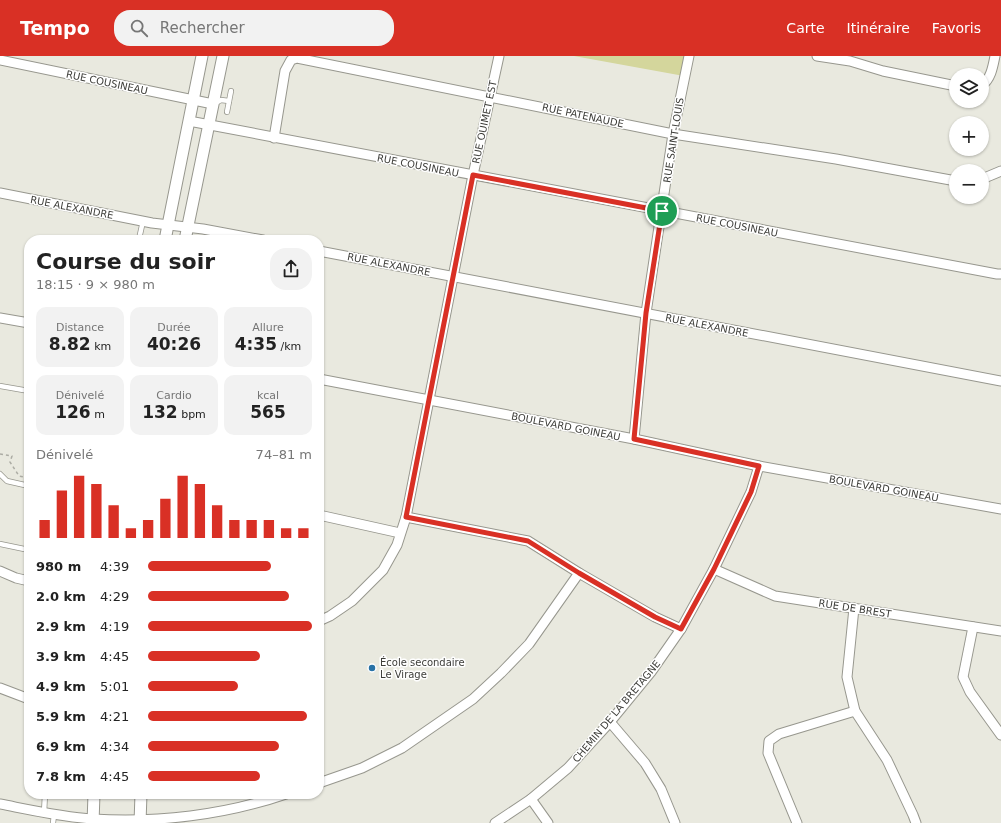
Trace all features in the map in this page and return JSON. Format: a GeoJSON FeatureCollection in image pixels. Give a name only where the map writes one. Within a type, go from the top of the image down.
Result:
{"type":"FeatureCollection","features":[{"type":"Feature","properties":{"kind":"street"},"geometry":{"type":"LineString","coordinates":[[166,235],[202,56]]}},
{"type":"Feature","properties":{"kind":"street"},"geometry":{"type":"LineString","coordinates":[[186,235],[223,56]]}},
{"type":"Feature","properties":{"kind":"street","name":"RUE OUIMET EST"},"geometry":{"type":"LineString","coordinates":[[324,619],[352,601],[383,570],[397,545],[406,517],[430,401],[473,175],[499,56]]}},
{"type":"Feature","properties":{"kind":"street","name":"RUE SAINT-LOUIS"},"geometry":{"type":"LineString","coordinates":[[634,439],[646,313],[673,134],[689,56]]}},
{"type":"Feature","properties":{"kind":"street"},"geometry":{"type":"LineString","coordinates":[[817,56],[850,61],[883,71],[949,85]]}},
{"type":"Feature","properties":{"kind":"street"},"geometry":{"type":"LineString","coordinates":[[989,76],[993,69],[996,56]]}},
{"type":"Feature","properties":{"kind":"street","name":"RUE PATENAUDE"},"geometry":{"type":"LineString","coordinates":[[274,138],[285,72],[291,60],[297,58],[673,134],[836,159],[949,180]]}},
{"type":"Feature","properties":{"kind":"street","name":"RUE COUSINEAU"},"geometry":{"type":"LineString","coordinates":[[0,60],[213,104]]}},
{"type":"Feature","properties":{"kind":"street","name":"RUE COUSINEAU"},"geometry":{"type":"LineString","coordinates":[[189,121],[1001,274]]}},
{"type":"Feature","properties":{"kind":"street"},"geometry":{"type":"LineString","coordinates":[[989,176],[1001,171]]}},
{"type":"Feature","properties":{"kind":"street","name":"RUE ALEXANDRE"},"geometry":{"type":"LineString","coordinates":[[0,194],[143,221],[234,235]]}},
{"type":"Feature","properties":{"kind":"street","name":"RUE ALEXANDRE"},"geometry":{"type":"LineString","coordinates":[[324,252],[1001,381]]}},
{"type":"Feature","properties":{"kind":"street"},"geometry":{"type":"LineString","coordinates":[[0,318],[24,322]]}},
{"type":"Feature","properties":{"kind":"street","name":"BOULEVARD GOINEAU"},"geometry":{"type":"LineString","coordinates":[[324,380],[634,439],[759,466],[1001,509]]}},
{"type":"Feature","properties":{"kind":"street","name":"CHEMIN DE LA BRETAGNE"},"geometry":{"type":"LineString","coordinates":[[495,823],[531,799],[568,768],[610,722],[651,672],[681,629],[714,569],[751,492],[759,466]]}},
{"type":"Feature","properties":{"kind":"street"},"geometry":{"type":"LineString","coordinates":[[324,516],[400,533]]}},
{"type":"Feature","properties":{"kind":"street"},"geometry":{"type":"LineString","coordinates":[[406,517],[528,541],[579,573],[655,617],[681,629]]}},
{"type":"Feature","properties":{"kind":"street","name":"RUE DE BREST"},"geometry":{"type":"LineString","coordinates":[[714,569],[775,596],[1001,631]]}},
{"type":"Feature","properties":{"kind":"street"},"geometry":{"type":"LineString","coordinates":[[0,571],[24,580]]}},
{"type":"Feature","properties":{"kind":"street"},"geometry":{"type":"LineString","coordinates":[[324,781],[362,768],[402,748],[473,699],[529,644],[579,573]]}},
{"type":"Feature","properties":{"kind":"street"},"geometry":{"type":"LineString","coordinates":[[854,608],[847,677],[855,711],[887,760],[916,823]]}},
{"type":"Feature","properties":{"kind":"street"},"geometry":{"type":"LineString","coordinates":[[973,627],[963,677],[970,692],[1001,735]]}},
{"type":"Feature","properties":{"kind":"street"},"geometry":{"type":"LineString","coordinates":[[0,688],[24,697]]}},
{"type":"Feature","properties":{"kind":"street"},"geometry":{"type":"LineString","coordinates":[[797,823],[768,753],[769,741],[779,734],[855,711]]}},
{"type":"Feature","properties":{"kind":"street"},"geometry":{"type":"LineString","coordinates":[[610,722],[645,763],[661,789],[675,823]]}},
{"type":"Feature","properties":{"kind":"street"},"geometry":{"type":"LineString","coordinates":[[93,821],[94,799]]}},
{"type":"Feature","properties":{"kind":"street"},"geometry":{"type":"LineString","coordinates":[[140,821],[141,799]]}},
{"type":"Feature","properties":{"kind":"street"},"geometry":{"type":"LineString","coordinates":[[0,804],[44,813],[53,819],[93,821],[166,821],[179,820],[270,799]]}},
{"type":"Feature","properties":{"kind":"street"},"geometry":{"type":"LineString","coordinates":[[531,799],[548,823]]}},
{"type":"Feature","properties":{"kind":"lane"},"geometry":{"type":"LineString","coordinates":[[227,112],[231,91]]}},
{"type":"Feature","properties":{"kind":"lane"},"geometry":{"type":"LineString","coordinates":[[213,104],[221,100],[229,101]]}},
{"type":"Feature","properties":{"kind":"lane"},"geometry":{"type":"LineString","coordinates":[[140,235],[143,221]]}},
{"type":"Feature","properties":{"kind":"lane"},"geometry":{"type":"LineString","coordinates":[[0,386],[24,390]]}},
{"type":"Feature","properties":{"kind":"lane"},"geometry":{"type":"LineString","coordinates":[[0,481],[1,474]]}},
{"type":"Feature","properties":{"kind":"lane"},"geometry":{"type":"LineString","coordinates":[[1,474],[8,481],[24,485]]}},
{"type":"Feature","properties":{"kind":"lane"},"geometry":{"type":"LineString","coordinates":[[0,544],[24,549]]}},
{"type":"Feature","properties":{"kind":"lane"},"geometry":{"type":"LineString","coordinates":[[44,813],[45,799]]}},
{"type":"Feature","properties":{"kind":"path"},"geometry":{"type":"LineString","coordinates":[[0,454],[12,456],[10,462],[19,476],[24,477]]}},
{"type":"Feature","properties":{"kind":"green space"},"geometry":{"type":"Polygon","coordinates":[[[574,56],[688,56],[684,76],[574,56]]]}},
{"type":"Feature","properties":{"kind":"place","name":"École secondaire Le Virage"},"geometry":{"type":"Point","coordinates":[372,668]}},
{"type":"Feature","properties":{"kind":"route"},"geometry":{"type":"LineString","coordinates":[[473,175],[662,211],[646,313],[634,439],[759,466],[751,492],[714,569],[681,629],[655,617],[579,573],[528,541],[406,517],[430,401],[473,175]]}}]}
